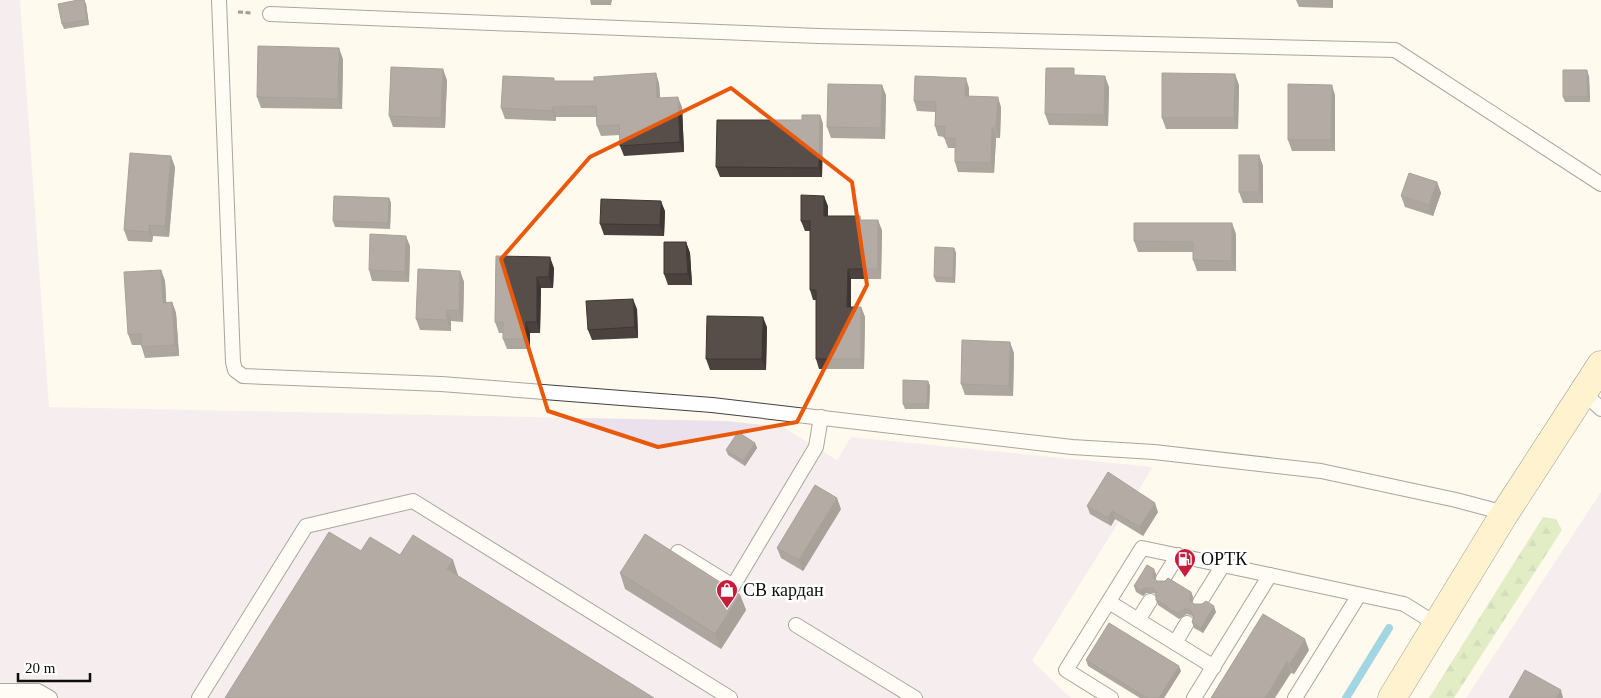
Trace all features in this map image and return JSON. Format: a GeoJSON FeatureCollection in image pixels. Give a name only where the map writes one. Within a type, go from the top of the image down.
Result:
{"type":"FeatureCollection","features":[{"type":"Feature","properties":{"kind":"street"},"geometry":{"type":"LineString","coordinates":[[1392,698],[1506,513],[1592,400],[1600,367]]}},
{"type":"Feature","properties":{"kind":"lane"},"geometry":{"type":"LineString","coordinates":[[220,6],[233,362],[235,370],[242,376],[441,384],[712,405],[1072,447],[1154,452],[1321,471],[1456,500],[1506,513]]}},
{"type":"Feature","properties":{"kind":"lane"},"geometry":{"type":"LineString","coordinates":[[270,14],[818,36],[1395,50],[1601,184]]}},
{"type":"Feature","properties":{"kind":"lane"},"geometry":{"type":"LineString","coordinates":[[678,552],[734,586],[816,447],[821,417]]}},
{"type":"Feature","properties":{"kind":"lane"},"geometry":{"type":"LineString","coordinates":[[199,698],[306,526],[413,501],[730,698]]}},
{"type":"Feature","properties":{"kind":"lane"},"geometry":{"type":"LineString","coordinates":[[1112,698],[1066,670],[1142,548],[1404,604],[1438,624]]}},
{"type":"Feature","properties":{"kind":"lane"},"geometry":{"type":"LineString","coordinates":[[1164,579],[1178,556]]}},
{"type":"Feature","properties":{"kind":"lane"},"geometry":{"type":"LineString","coordinates":[[1200,602],[1223,565]]}},
{"type":"Feature","properties":{"kind":"lane"},"geometry":{"type":"LineString","coordinates":[[1194,698],[1270,575]]}},
{"type":"Feature","properties":{"kind":"lane"},"geometry":{"type":"LineString","coordinates":[[1295,698],[1359,594]]}},
{"type":"Feature","properties":{"kind":"lane"},"geometry":{"type":"LineString","coordinates":[[1138,620],[1150,601]]}},
{"type":"Feature","properties":{"kind":"lane"},"geometry":{"type":"LineString","coordinates":[[1109,602],[1214,667]]}},
{"type":"Feature","properties":{"kind":"lane"},"geometry":{"type":"LineString","coordinates":[[1175,642],[1187,623]]}},
{"type":"Feature","properties":{"kind":"lane"},"geometry":{"type":"LineString","coordinates":[[796,624],[916,698]]}},
{"type":"Feature","properties":{"kind":"lane"},"geometry":{"type":"LineString","coordinates":[[0,692],[38,691],[50,698]]}},
{"type":"Feature","properties":{"kind":"path"},"geometry":{"type":"LineString","coordinates":[[220,6],[270,14]]}},
{"type":"Feature","properties":{"kind":"highlighted area"},"geometry":{"type":"Polygon","coordinates":[[[731,88],[852,182],[867,285],[797,422],[658,447],[548,411],[501,259],[590,157],[731,88]]]}},
{"type":"Feature","properties":{"kind":"shaded area"},"geometry":{"type":"Polygon","coordinates":[[[0,0],[20,0],[49,407],[726,421],[783,427],[837,460],[851,437],[1153,467],[1032,661],[1071,698],[0,698],[0,0]]]}},
{"type":"Feature","properties":{"kind":"shaded area"},"geometry":{"type":"Polygon","coordinates":[[[1601,492],[1601,698],[1466,698],[1530,600],[1601,492]]]}},
{"type":"Feature","properties":{"kind":"green space"},"geometry":{"type":"Polygon","coordinates":[[[1543,517],[1556,519],[1562,530],[1454,698],[1429,698],[1543,517]]]}},
{"type":"Feature","properties":{"kind":"building"},"geometry":{"type":"Polygon","coordinates":[[[84,0],[87,20],[62,24],[58,4],[84,0]]]}},
{"type":"Feature","properties":{"kind":"building"},"geometry":{"type":"Polygon","coordinates":[[[258,46],[339,48],[338,99],[257,97],[258,46]]]}},
{"type":"Feature","properties":{"kind":"building"},"geometry":{"type":"Polygon","coordinates":[[[391,67],[443,69],[441,118],[389,116],[391,67]]]}},
{"type":"Feature","properties":{"kind":"building"},"geometry":{"type":"Polygon","coordinates":[[[1046,68],[1074,68],[1074,75],[1105,76],[1104,115],[1045,114],[1046,68]]]}},
{"type":"Feature","properties":{"kind":"building"},"geometry":{"type":"Polygon","coordinates":[[[1563,70],[1587,70],[1588,97],[1563,97],[1563,70]]]}},
{"type":"Feature","properties":{"kind":"building"},"geometry":{"type":"Polygon","coordinates":[[[656,73],[657,98],[678,97],[680,142],[620,146],[619,125],[597,126],[596,106],[553,107],[552,111],[501,108],[503,76],[554,78],[554,81],[594,81],[594,77],[656,73]]]}},
{"type":"Feature","properties":{"kind":"building"},"geometry":{"type":"Polygon","coordinates":[[[1162,73],[1235,74],[1234,118],[1162,118],[1162,73]]]}},
{"type":"Feature","properties":{"kind":"building"},"geometry":{"type":"Polygon","coordinates":[[[915,76],[966,78],[965,96],[998,97],[996,128],[992,128],[991,163],[955,162],[955,138],[944,138],[945,127],[935,126],[936,102],[914,101],[915,76]]]}},
{"type":"Feature","properties":{"kind":"building"},"geometry":{"type":"Polygon","coordinates":[[[828,84],[882,85],[881,128],[827,127],[828,84]]]}},
{"type":"Feature","properties":{"kind":"building"},"geometry":{"type":"Polygon","coordinates":[[[1288,84],[1332,85],[1331,140],[1288,140],[1288,84]]]}},
{"type":"Feature","properties":{"kind":"building"},"geometry":{"type":"Polygon","coordinates":[[[802,115],[820,115],[819,168],[716,167],[717,120],[802,120],[802,115]]]}},
{"type":"Feature","properties":{"kind":"building"},"geometry":{"type":"Polygon","coordinates":[[[130,153],[171,156],[165,226],[149,225],[149,232],[124,230],[130,153]]]}},
{"type":"Feature","properties":{"kind":"building"},"geometry":{"type":"Polygon","coordinates":[[[1239,155],[1259,155],[1259,192],[1239,192],[1239,155]]]}},
{"type":"Feature","properties":{"kind":"building"},"geometry":{"type":"Polygon","coordinates":[[[1409,173],[1437,182],[1429,205],[1401,196],[1409,173]]]}},
{"type":"Feature","properties":{"kind":"building"},"geometry":{"type":"Polygon","coordinates":[[[801,195],[824,196],[824,216],[860,216],[860,220],[878,220],[878,269],[848,269],[847,307],[861,307],[861,359],[816,359],[816,290],[810,290],[810,221],[801,221],[801,195]]]}},
{"type":"Feature","properties":{"kind":"building"},"geometry":{"type":"Polygon","coordinates":[[[334,196],[389,198],[388,223],[333,221],[334,196]]]}},
{"type":"Feature","properties":{"kind":"building"},"geometry":{"type":"Polygon","coordinates":[[[601,199],[661,201],[660,225],[600,224],[601,199]]]}},
{"type":"Feature","properties":{"kind":"building"},"geometry":{"type":"Polygon","coordinates":[[[1134,223],[1232,223],[1232,261],[1193,260],[1193,242],[1134,241],[1134,223]]]}},
{"type":"Feature","properties":{"kind":"building"},"geometry":{"type":"Polygon","coordinates":[[[370,234],[406,236],[405,272],[369,270],[370,234]]]}},
{"type":"Feature","properties":{"kind":"building"},"geometry":{"type":"Polygon","coordinates":[[[664,242],[686,242],[688,274],[664,274],[664,242]]]}},
{"type":"Feature","properties":{"kind":"building"},"geometry":{"type":"Polygon","coordinates":[[[935,247],[954,248],[953,278],[934,277],[935,247]]]}},
{"type":"Feature","properties":{"kind":"building"},"geometry":{"type":"Polygon","coordinates":[[[496,256],[550,257],[549,277],[537,277],[537,322],[526,322],[526,339],[503,339],[503,322],[495,322],[496,256]]]}},
{"type":"Feature","properties":{"kind":"building"},"geometry":{"type":"Polygon","coordinates":[[[418,269],[460,271],[459,311],[447,310],[447,320],[416,319],[418,269]]]}},
{"type":"Feature","properties":{"kind":"building"},"geometry":{"type":"Polygon","coordinates":[[[161,270],[163,303],[172,302],[175,345],[142,347],[141,334],[128,334],[124,272],[161,270]]]}},
{"type":"Feature","properties":{"kind":"building"},"geometry":{"type":"Polygon","coordinates":[[[633,299],[635,327],[588,330],[586,301],[633,299]]]}},
{"type":"Feature","properties":{"kind":"building"},"geometry":{"type":"Polygon","coordinates":[[[707,316],[763,317],[762,359],[706,359],[707,316]]]}},
{"type":"Feature","properties":{"kind":"building"},"geometry":{"type":"Polygon","coordinates":[[[962,340],[1010,342],[1009,386],[961,384],[962,340]]]}},
{"type":"Feature","properties":{"kind":"building"},"geometry":{"type":"Polygon","coordinates":[[[903,380],[928,381],[927,404],[903,404],[903,380]]]}},
{"type":"Feature","properties":{"kind":"building"},"geometry":{"type":"Polygon","coordinates":[[[738,432],[755,443],[743,461],[726,450],[738,432]]]}},
{"type":"Feature","properties":{"kind":"building"},"geometry":{"type":"Polygon","coordinates":[[[1108,472],[1155,503],[1140,527],[1112,511],[1108,518],[1087,506],[1108,472]]]}},
{"type":"Feature","properties":{"kind":"building"},"geometry":{"type":"Polygon","coordinates":[[[815,485],[837,498],[799,560],[777,548],[815,485]]]}},
{"type":"Feature","properties":{"kind":"building"},"geometry":{"type":"Polygon","coordinates":[[[329,532],[361,551],[370,537],[400,555],[413,535],[453,560],[447,569],[654,698],[225,698],[329,532]]]}},
{"type":"Feature","properties":{"kind":"building"},"geometry":{"type":"Polygon","coordinates":[[[645,534],[740,595],[715,634],[620,573],[645,534]]]}},
{"type":"Feature","properties":{"kind":"building"},"geometry":{"type":"Polygon","coordinates":[[[1147,565],[1154,569],[1153,577],[1157,581],[1165,581],[1168,578],[1191,592],[1190,600],[1194,604],[1202,604],[1206,601],[1214,606],[1201,628],[1192,622],[1194,617],[1190,610],[1185,609],[1177,613],[1156,600],[1156,592],[1152,588],[1144,588],[1141,591],[1134,586],[1147,565]]]}},
{"type":"Feature","properties":{"kind":"building"},"geometry":{"type":"Polygon","coordinates":[[[1263,614],[1305,639],[1290,664],[1287,662],[1265,698],[1211,698],[1263,614]]]}},
{"type":"Feature","properties":{"kind":"building"},"geometry":{"type":"Polygon","coordinates":[[[1109,623],[1179,666],[1159,698],[1147,698],[1086,660],[1109,623]]]}},
{"type":"Feature","properties":{"kind":"building"},"geometry":{"type":"Polygon","coordinates":[[[1525,670],[1561,690],[1556,698],[1509,698],[1525,670]]]}},
{"type":"Feature","properties":{"kind":"waterway"},"geometry":{"type":"LineString","coordinates":[[1346,698],[1389,628]]}},
{"type":"Feature","properties":{"kind":"place","name":"ОРТК"},"geometry":{"type":"Point","coordinates":[1185,578]}},
{"type":"Feature","properties":{"kind":"place","name":"СВ кардан"},"geometry":{"type":"Point","coordinates":[727,609]}}]}
